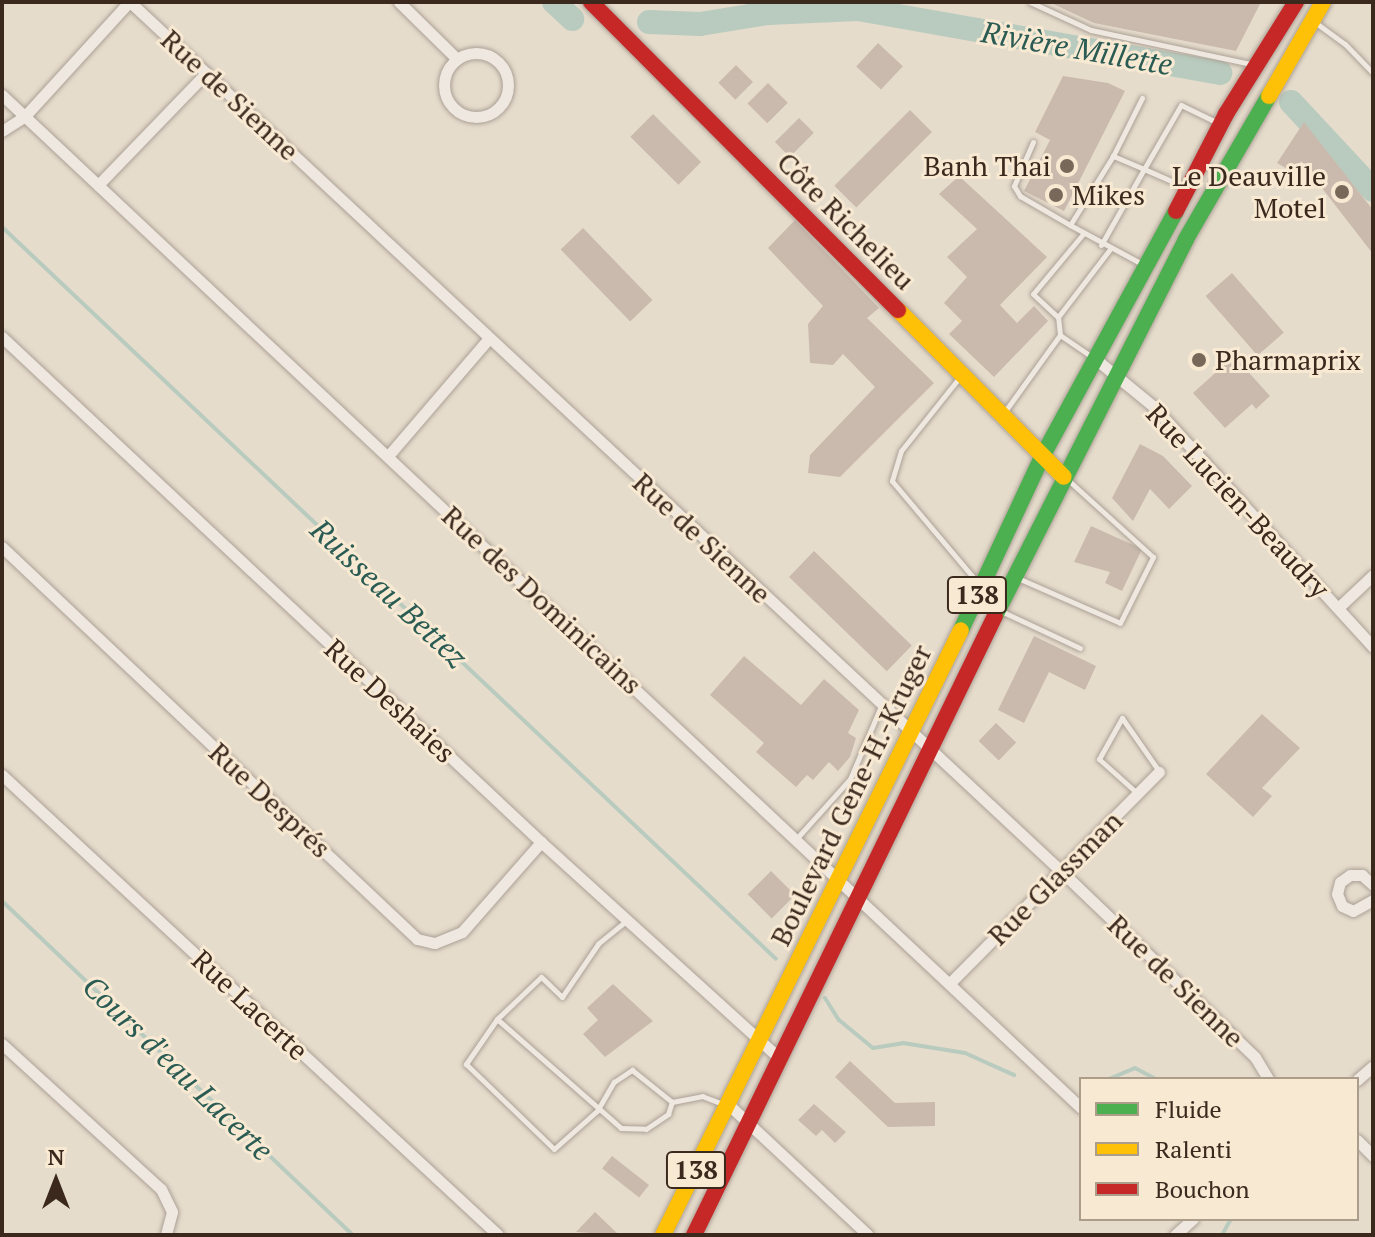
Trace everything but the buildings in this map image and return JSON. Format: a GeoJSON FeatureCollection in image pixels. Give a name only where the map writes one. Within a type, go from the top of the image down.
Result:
{"type":"FeatureCollection","features":[{"type":"Feature","properties":{"kind":"main road","name":"Côte Richelieu"},"geometry":{"type":"LineString","coordinates":[[591,2],[1064,477]]}},
{"type":"Feature","properties":{"kind":"main road","name":"Boulevard Gene-H.-Kruger"},"geometry":{"type":"LineString","coordinates":[[663,1235],[912,734],[1043,455],[1098,361],[1220,124],[1296,2]]}},
{"type":"Feature","properties":{"kind":"main road","name":"Boulevard Gene-H.-Kruger"},"geometry":{"type":"LineString","coordinates":[[694,1235],[1116,375],[1248,125],[1323,2]]}},
{"type":"Feature","properties":{"kind":"street","name":"Rue de Sienne"},"geometry":{"type":"LineString","coordinates":[[130,2],[1062,872],[1255,1057],[1267,1077]]}},
{"type":"Feature","properties":{"kind":"street"},"geometry":{"type":"LineString","coordinates":[[2,131],[25,116],[130,2]]}},
{"type":"Feature","properties":{"kind":"street"},"geometry":{"type":"LineString","coordinates":[[399,2],[457,59]]}},
{"type":"Feature","properties":{"kind":"street"},"geometry":{"type":"LineString","coordinates":[[478,53],[497,61],[507,79],[498,108],[468,116],[451,105],[444,86],[457,59],[478,53]]}},
{"type":"Feature","properties":{"kind":"street"},"geometry":{"type":"LineString","coordinates":[[98,185],[206,73]]}},
{"type":"Feature","properties":{"kind":"street","name":"Rue des Dominicains"},"geometry":{"type":"LineString","coordinates":[[2,95],[860,896],[1079,1106]]}},
{"type":"Feature","properties":{"kind":"street","name":"Rue Deshaies"},"geometry":{"type":"LineString","coordinates":[[2,337],[541,842],[781,1060]]}},
{"type":"Feature","properties":{"kind":"street"},"geometry":{"type":"LineString","coordinates":[[388,456],[489,338]]}},
{"type":"Feature","properties":{"kind":"street","name":"Rue Lucien-Beaudry"},"geometry":{"type":"LineString","coordinates":[[1098,361],[1153,406],[1373,647]]}},
{"type":"Feature","properties":{"kind":"street","name":"Rue Després"},"geometry":{"type":"LineString","coordinates":[[2,547],[417,939],[435,943],[462,932],[541,842]]}},
{"type":"Feature","properties":{"kind":"street"},"geometry":{"type":"LineString","coordinates":[[1338,608],[1373,575]]}},
{"type":"Feature","properties":{"kind":"street","name":"Rue Glassman"},"geometry":{"type":"LineString","coordinates":[[950,983],[1159,772]]}},
{"type":"Feature","properties":{"kind":"street","name":"Rue Lacerte"},"geometry":{"type":"LineString","coordinates":[[2,775],[498,1235]]}},
{"type":"Feature","properties":{"kind":"street"},"geometry":{"type":"LineString","coordinates":[[1372,904],[1360,911],[1347,909],[1339,900],[1338,888],[1356,874],[1373,885]]}},
{"type":"Feature","properties":{"kind":"street"},"geometry":{"type":"LineString","coordinates":[[2,1044],[161,1189],[172,1212],[166,1235]]}},
{"type":"Feature","properties":{"kind":"street"},"geometry":{"type":"LineString","coordinates":[[729,1105],[868,1235]]}},
{"type":"Feature","properties":{"kind":"street"},"geometry":{"type":"LineString","coordinates":[[1175,1235],[1191,1221]]}},
{"type":"Feature","properties":{"kind":"lane"},"geometry":{"type":"LineString","coordinates":[[1030,2],[1091,30],[1256,65]]}},
{"type":"Feature","properties":{"kind":"lane"},"geometry":{"type":"LineString","coordinates":[[1311,20],[1345,44],[1373,73]]}},
{"type":"Feature","properties":{"kind":"lane"},"geometry":{"type":"LineString","coordinates":[[1070,225],[1113,156],[1142,98]]}},
{"type":"Feature","properties":{"kind":"lane"},"geometry":{"type":"LineString","coordinates":[[1101,245],[1181,105],[1220,124]]}},
{"type":"Feature","properties":{"kind":"lane"},"geometry":{"type":"LineString","coordinates":[[1033,142],[1014,186],[1020,196],[1101,245],[1145,266]]}},
{"type":"Feature","properties":{"kind":"lane"},"geometry":{"type":"LineString","coordinates":[[1113,156],[1186,188]]}},
{"type":"Feature","properties":{"kind":"lane"},"geometry":{"type":"LineString","coordinates":[[1003,414],[1060,335],[1058,317],[1033,294],[1083,234]]}},
{"type":"Feature","properties":{"kind":"lane"},"geometry":{"type":"LineString","coordinates":[[1058,317],[1110,249]]}},
{"type":"Feature","properties":{"kind":"lane"},"geometry":{"type":"LineString","coordinates":[[1060,335],[1098,361]]}},
{"type":"Feature","properties":{"kind":"lane"},"geometry":{"type":"LineString","coordinates":[[962,374],[901,451],[892,481],[981,586]]}},
{"type":"Feature","properties":{"kind":"lane"},"geometry":{"type":"LineString","coordinates":[[1015,577],[1120,623],[1153,557],[1064,477]]}},
{"type":"Feature","properties":{"kind":"lane"},"geometry":{"type":"LineString","coordinates":[[999,610],[1080,648]]}},
{"type":"Feature","properties":{"kind":"lane"},"geometry":{"type":"LineString","coordinates":[[797,838],[850,779],[881,706]]}},
{"type":"Feature","properties":{"kind":"lane"},"geometry":{"type":"LineString","coordinates":[[1137,794],[1099,759],[1122,718],[1159,772]]}},
{"type":"Feature","properties":{"kind":"lane"},"geometry":{"type":"LineString","coordinates":[[627,920],[598,944],[562,997],[541,977],[497,1019],[466,1064],[554,1149],[597,1111],[614,1082],[632,1070],[672,1102],[702,1096],[729,1105]]}},
{"type":"Feature","properties":{"kind":"lane"},"geometry":{"type":"LineString","coordinates":[[497,1019],[597,1111],[621,1128],[646,1129],[668,1114],[672,1102]]}},
{"type":"Feature","properties":{"kind":"waterway","name":"Rivière Millette"},"geometry":{"type":"LineString","coordinates":[[554,2],[572,19]]}},
{"type":"Feature","properties":{"kind":"waterway","name":"Rivière Millette"},"geometry":{"type":"LineString","coordinates":[[649,22],[700,24],[768,13],[858,9],[1220,73]]}},
{"type":"Feature","properties":{"kind":"waterway","name":"Rivière Millette"},"geometry":{"type":"LineString","coordinates":[[1291,102],[1373,190]]}},
{"type":"Feature","properties":{"kind":"waterway","name":"Ruisseau Bettez"},"geometry":{"type":"LineString","coordinates":[[2,227],[776,959]]}},
{"type":"Feature","properties":{"kind":"waterway","name":"Cours d'eau Lacerte"},"geometry":{"type":"LineString","coordinates":[[2,901],[353,1235]]}},
{"type":"Feature","properties":{"kind":"waterway","name":"Ruisseau Bettez"},"geometry":{"type":"LineString","coordinates":[[825,998],[839,1020],[873,1048],[903,1043],[965,1053],[1014,1075]]}},
{"type":"Feature","properties":{"kind":"waterway","name":"Ruisseau Bettez"},"geometry":{"type":"LineString","coordinates":[[1114,1077],[1135,1068],[1152,1077]]}},
{"type":"Feature","properties":{"kind":"waterway","name":"Ruisseau Bettez"},"geometry":{"type":"LineString","coordinates":[[1222,1235],[1230,1221]]}},
{"type":"Feature","properties":{"kind":"traffic: fast"},"geometry":{"type":"LineString","coordinates":[[995,616],[1186,239],[1269,96]]}},
{"type":"Feature","properties":{"kind":"traffic: fast"},"geometry":{"type":"LineString","coordinates":[[961,630],[1043,455],[1176,211]]}},
{"type":"Feature","properties":{"kind":"traffic: slow"},"geometry":{"type":"LineString","coordinates":[[1269,96],[1323,2]]}},
{"type":"Feature","properties":{"kind":"traffic: slow"},"geometry":{"type":"LineString","coordinates":[[898,310],[1064,477]]}},
{"type":"Feature","properties":{"kind":"traffic: slow"},"geometry":{"type":"LineString","coordinates":[[663,1235],[961,630]]}},
{"type":"Feature","properties":{"kind":"traffic: jam"},"geometry":{"type":"LineString","coordinates":[[591,2],[898,310]]}},
{"type":"Feature","properties":{"kind":"traffic: jam"},"geometry":{"type":"LineString","coordinates":[[1176,211],[1226,114],[1296,2]]}},
{"type":"Feature","properties":{"kind":"traffic: jam"},"geometry":{"type":"LineString","coordinates":[[694,1235],[995,616]]}},
{"type":"Feature","properties":{"kind":"place","name":"Banh Thai"},"geometry":{"type":"Point","coordinates":[1067,166]}},
{"type":"Feature","properties":{"kind":"place","name":"Le Deauville Motel"},"geometry":{"type":"Point","coordinates":[1342,192]}},
{"type":"Feature","properties":{"kind":"place","name":"Mikes"},"geometry":{"type":"Point","coordinates":[1056,195]}},
{"type":"Feature","properties":{"kind":"place","name":"Pharmaprix"},"geometry":{"type":"Point","coordinates":[1199,360]}}]}
